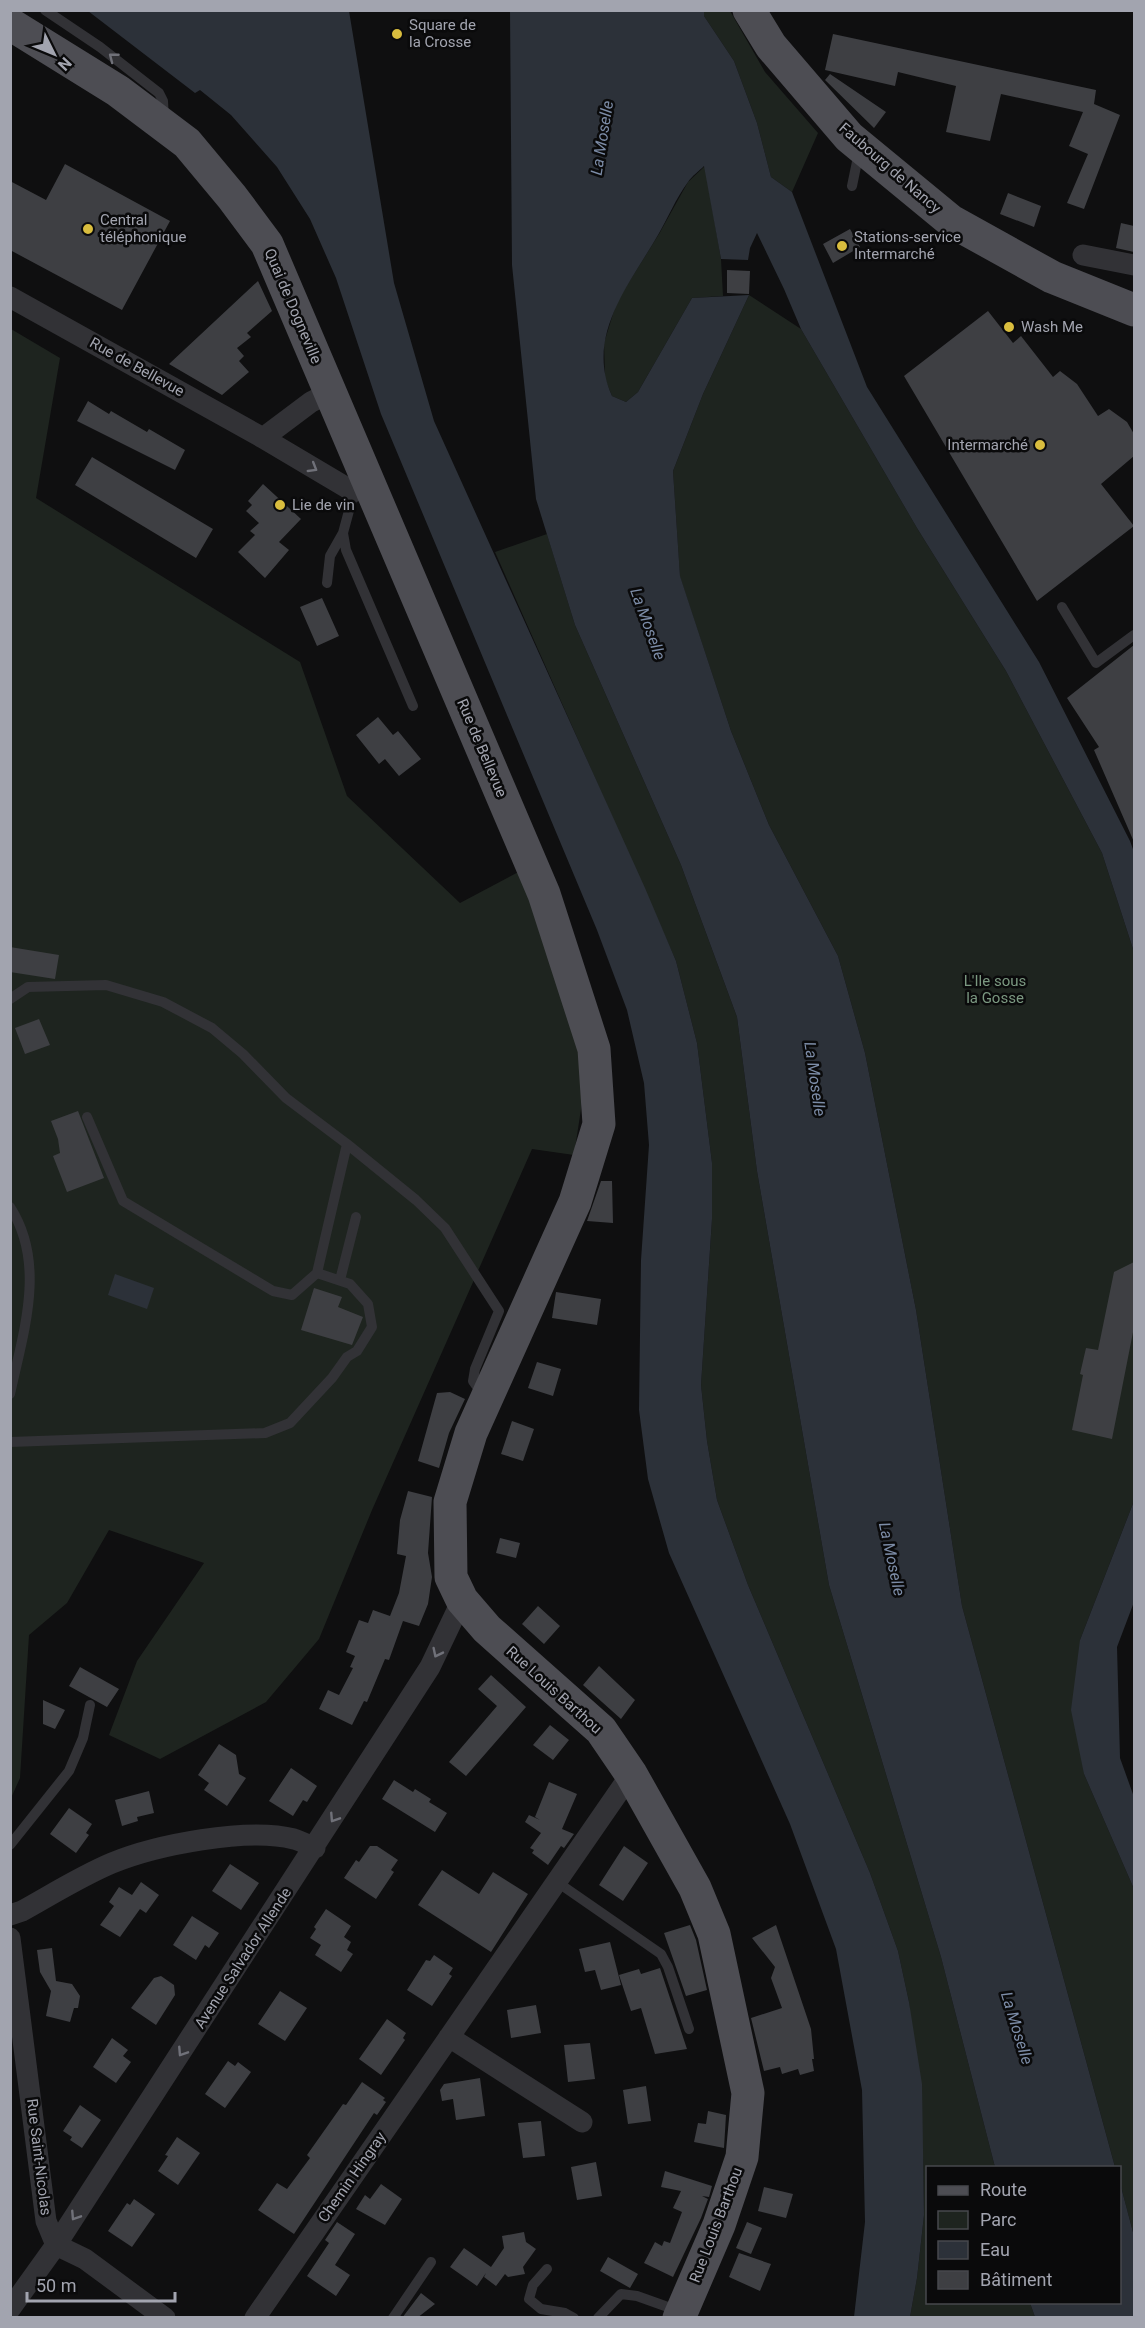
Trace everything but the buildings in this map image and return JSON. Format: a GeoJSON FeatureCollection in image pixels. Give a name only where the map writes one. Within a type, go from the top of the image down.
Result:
{"type":"FeatureCollection","features":[{"type":"Feature","properties":{"kind":"main road","name":"Faubourg de Nancy"},"geometry":{"type":"LineString","coordinates":[[749,10],[771,46],[849,137],[951,221],[1052,277],[1134,310]]}},
{"type":"Feature","properties":{"kind":"main road","name":"Quai de Dogneville"},"geometry":{"type":"LineString","coordinates":[[12,22],[164,124],[187,143],[232,197],[267,244],[330,393],[361,488]]}},
{"type":"Feature","properties":{"kind":"main road","name":"Rue de Bellevue"},"geometry":{"type":"LineString","coordinates":[[361,488],[544,894],[594,1049],[599,1124],[594,1138]]}},
{"type":"Feature","properties":{"kind":"main road","name":"Rue Louis Barthou"},"geometry":{"type":"LineString","coordinates":[[594,1138],[575,1202],[471,1433],[450,1502],[451,1577],[462,1600],[487,1629],[601,1730],[695,1888],[714,1934],[748,2093],[742,2157],[719,2225],[680,2315]]}},
{"type":"Feature","properties":{"kind":"street"},"geometry":{"type":"LineString","coordinates":[[1083,255],[1134,265]]}},
{"type":"Feature","properties":{"kind":"street","name":"Rue de Bellevue"},"geometry":{"type":"LineString","coordinates":[[10,297],[263,438],[361,488]]}},
{"type":"Feature","properties":{"kind":"street"},"geometry":{"type":"LineString","coordinates":[[263,438],[310,402],[330,393]]}},
{"type":"Feature","properties":{"kind":"street","name":"Avenue Salvador Allende"},"geometry":{"type":"LineString","coordinates":[[10,2309],[56,2245],[315,1848],[430,1667],[462,1600]]}},
{"type":"Feature","properties":{"kind":"street","name":"Chemin Hingray"},"geometry":{"type":"LineString","coordinates":[[255,2318],[629,1778]]}},
{"type":"Feature","properties":{"kind":"street"},"geometry":{"type":"LineString","coordinates":[[10,1915],[22,1911],[112,1863],[172,1845],[220,1837],[267,1837],[293,1839],[315,1848]]}},
{"type":"Feature","properties":{"kind":"street","name":"Rue Saint-Nicolas"},"geometry":{"type":"LineString","coordinates":[[10,1938],[19,2073],[46,2221],[56,2245]]}},
{"type":"Feature","properties":{"kind":"street"},"geometry":{"type":"LineString","coordinates":[[449,2037],[582,2122]]}},
{"type":"Feature","properties":{"kind":"street"},"geometry":{"type":"LineString","coordinates":[[56,2245],[85,2259],[165,2318]]}},
{"type":"Feature","properties":{"kind":"lane"},"geometry":{"type":"LineString","coordinates":[[45,10],[100,47],[159,93],[163,101],[164,124]]}},
{"type":"Feature","properties":{"kind":"lane"},"geometry":{"type":"LineString","coordinates":[[852,186],[860,146]]}},
{"type":"Feature","properties":{"kind":"lane"},"geometry":{"type":"LineString","coordinates":[[327,583],[330,556],[343,532],[361,488]]}},
{"type":"Feature","properties":{"kind":"lane"},"geometry":{"type":"LineString","coordinates":[[343,532],[346,550],[413,706]]}},
{"type":"Feature","properties":{"kind":"lane"},"geometry":{"type":"LineString","coordinates":[[1062,607],[1096,663],[1134,635]]}},
{"type":"Feature","properties":{"kind":"lane"},"geometry":{"type":"LineString","coordinates":[[10,999],[28,987],[106,985],[163,1002],[212,1028],[243,1054],[286,1098],[416,1200],[445,1228],[499,1311],[475,1368],[473,1381],[487,1399]]}},
{"type":"Feature","properties":{"kind":"lane"},"geometry":{"type":"LineString","coordinates":[[87,1118],[123,1201],[273,1291],[292,1295],[317,1273],[347,1144]]}},
{"type":"Feature","properties":{"kind":"lane"},"geometry":{"type":"LineString","coordinates":[[10,1207],[17,1217],[29,1251],[31,1290],[10,1394]]}},
{"type":"Feature","properties":{"kind":"lane"},"geometry":{"type":"LineString","coordinates":[[340,1280],[356,1217]]}},
{"type":"Feature","properties":{"kind":"lane"},"geometry":{"type":"LineString","coordinates":[[10,1442],[265,1433],[290,1423],[332,1378],[347,1357],[357,1351],[372,1327],[368,1304],[350,1284],[317,1273]]}},
{"type":"Feature","properties":{"kind":"lane"},"geometry":{"type":"LineString","coordinates":[[10,1845],[69,1771],[82,1738],[90,1705]]}},
{"type":"Feature","properties":{"kind":"lane"},"geometry":{"type":"LineString","coordinates":[[557,1882],[661,1954],[689,2030]]}},
{"type":"Feature","properties":{"kind":"lane"},"geometry":{"type":"LineString","coordinates":[[393,2318],[431,2262]]}},
{"type":"Feature","properties":{"kind":"lane"},"geometry":{"type":"LineString","coordinates":[[547,2269],[534,2285],[530,2299],[541,2309],[565,2313],[574,2318]]}},
{"type":"Feature","properties":{"kind":"lane"},"geometry":{"type":"LineString","coordinates":[[598,2318],[621,2294],[637,2296],[680,2315]]}},
{"type":"Feature","properties":{"kind":"green space"},"geometry":{"type":"Polygon","coordinates":[[[704,11],[730,11],[765,72],[818,133],[792,192],[771,177],[757,123],[734,61],[704,16],[704,11]]]}},
{"type":"Feature","properties":{"kind":"green space"},"geometry":{"type":"Polygon","coordinates":[[[705,166],[721,259],[723,296],[692,298],[638,392],[626,402],[612,396],[605,379],[604,343],[617,301],[688,182],[705,166]]]}},
{"type":"Feature","properties":{"kind":"green space","name":"L'Ile sous la Gosse"},"geometry":{"type":"Polygon","coordinates":[[[749,295],[801,329],[917,528],[1006,671],[1102,853],[1134,952],[1134,1501],[1080,1640],[1084,1774],[1134,1889],[1134,2236],[1121,2187],[1121,2166],[1115,2166],[962,1606],[916,1310],[865,1053],[838,956],[769,825],[731,731],[680,577],[673,471],[703,394],[749,295]]]}},
{"type":"Feature","properties":{"kind":"green space"},"geometry":{"type":"Polygon","coordinates":[[[11,329],[60,358],[36,498],[300,662],[347,796],[460,903],[524,869],[572,1015],[585,1083],[574,1155],[532,1149],[372,1510],[319,1639],[266,1702],[160,1759],[109,1735],[137,1661],[204,1563],[109,1530],[67,1603],[29,1635],[20,1778],[11,1798],[11,329]]]}},
{"type":"Feature","properties":{"kind":"green space"},"geometry":{"type":"Polygon","coordinates":[[[547,534],[575,625],[681,865],[737,1017],[757,1171],[829,1585],[941,1957],[995,2166],[926,2166],[926,2304],[1030,2304],[1035,2317],[910,2317],[924,2215],[923,2157],[909,2002],[898,1951],[870,1873],[748,1585],[717,1500],[707,1441],[701,1385],[712,1219],[712,1163],[697,1043],[676,961],[495,552],[547,534]]]}},
{"type":"Feature","properties":{"kind":"water"},"geometry":{"type":"Polygon","coordinates":[[[88,11],[349,11],[394,283],[434,421],[676,961],[697,1043],[712,1163],[712,1219],[701,1385],[707,1441],[717,1500],[748,1585],[870,1873],[898,1951],[922,2084],[924,2215],[910,2317],[854,2317],[865,2222],[862,2090],[836,1949],[790,1824],[669,1553],[648,1479],[639,1410],[641,1260],[649,1145],[644,1083],[627,1010],[597,930],[381,414],[336,278],[310,219],[277,167],[231,115],[200,90],[195,93],[88,11]]]}},
{"type":"Feature","properties":{"kind":"water","name":"La Moselle"},"geometry":{"type":"Polygon","coordinates":[[[510,11],[704,11],[704,16],[734,61],[757,123],[771,177],[792,192],[867,387],[1039,662],[1134,852],[1134,952],[1102,853],[1006,671],[917,528],[801,329],[757,233],[750,248],[748,260],[721,259],[704,166],[690,180],[680,195],[614,312],[607,332],[604,353],[605,374],[612,396],[626,402],[638,392],[692,298],[749,295],[703,394],[673,471],[680,576],[731,731],[769,825],[838,956],[865,1053],[916,1310],[962,1606],[1115,2166],[995,2166],[941,1957],[829,1585],[757,1171],[737,1017],[681,865],[575,625],[536,499],[512,265],[510,11]]]}},
{"type":"Feature","properties":{"kind":"water"},"geometry":{"type":"Polygon","coordinates":[[[115,1274],[154,1288],[147,1309],[108,1295],[115,1274]]]}},
{"type":"Feature","properties":{"kind":"water"},"geometry":{"type":"Polygon","coordinates":[[[1134,1501],[1134,1602],[1117,1647],[1120,1758],[1134,1797],[1134,1889],[1084,1774],[1071,1710],[1080,1640],[1134,1501]]]}},
{"type":"Feature","properties":{"kind":"water"},"geometry":{"type":"Polygon","coordinates":[[[1121,2187],[1134,2236],[1134,2317],[1035,2317],[1030,2304],[1121,2304],[1121,2187]]]}},
{"type":"Feature","properties":{"kind":"place","name":"Square de la Crosse"},"geometry":{"type":"Point","coordinates":[397,34]}},
{"type":"Feature","properties":{"kind":"place","name":"Central téléphonique"},"geometry":{"type":"Point","coordinates":[88,229]}},
{"type":"Feature","properties":{"kind":"place","name":"Stations-service Intermarché"},"geometry":{"type":"Point","coordinates":[842,246]}},
{"type":"Feature","properties":{"kind":"place","name":"Wash Me"},"geometry":{"type":"Point","coordinates":[1009,327]}},
{"type":"Feature","properties":{"kind":"place","name":"Intermarché"},"geometry":{"type":"Point","coordinates":[1040,445]}},
{"type":"Feature","properties":{"kind":"place","name":"Lie de vin"},"geometry":{"type":"Point","coordinates":[280,505]}}]}
